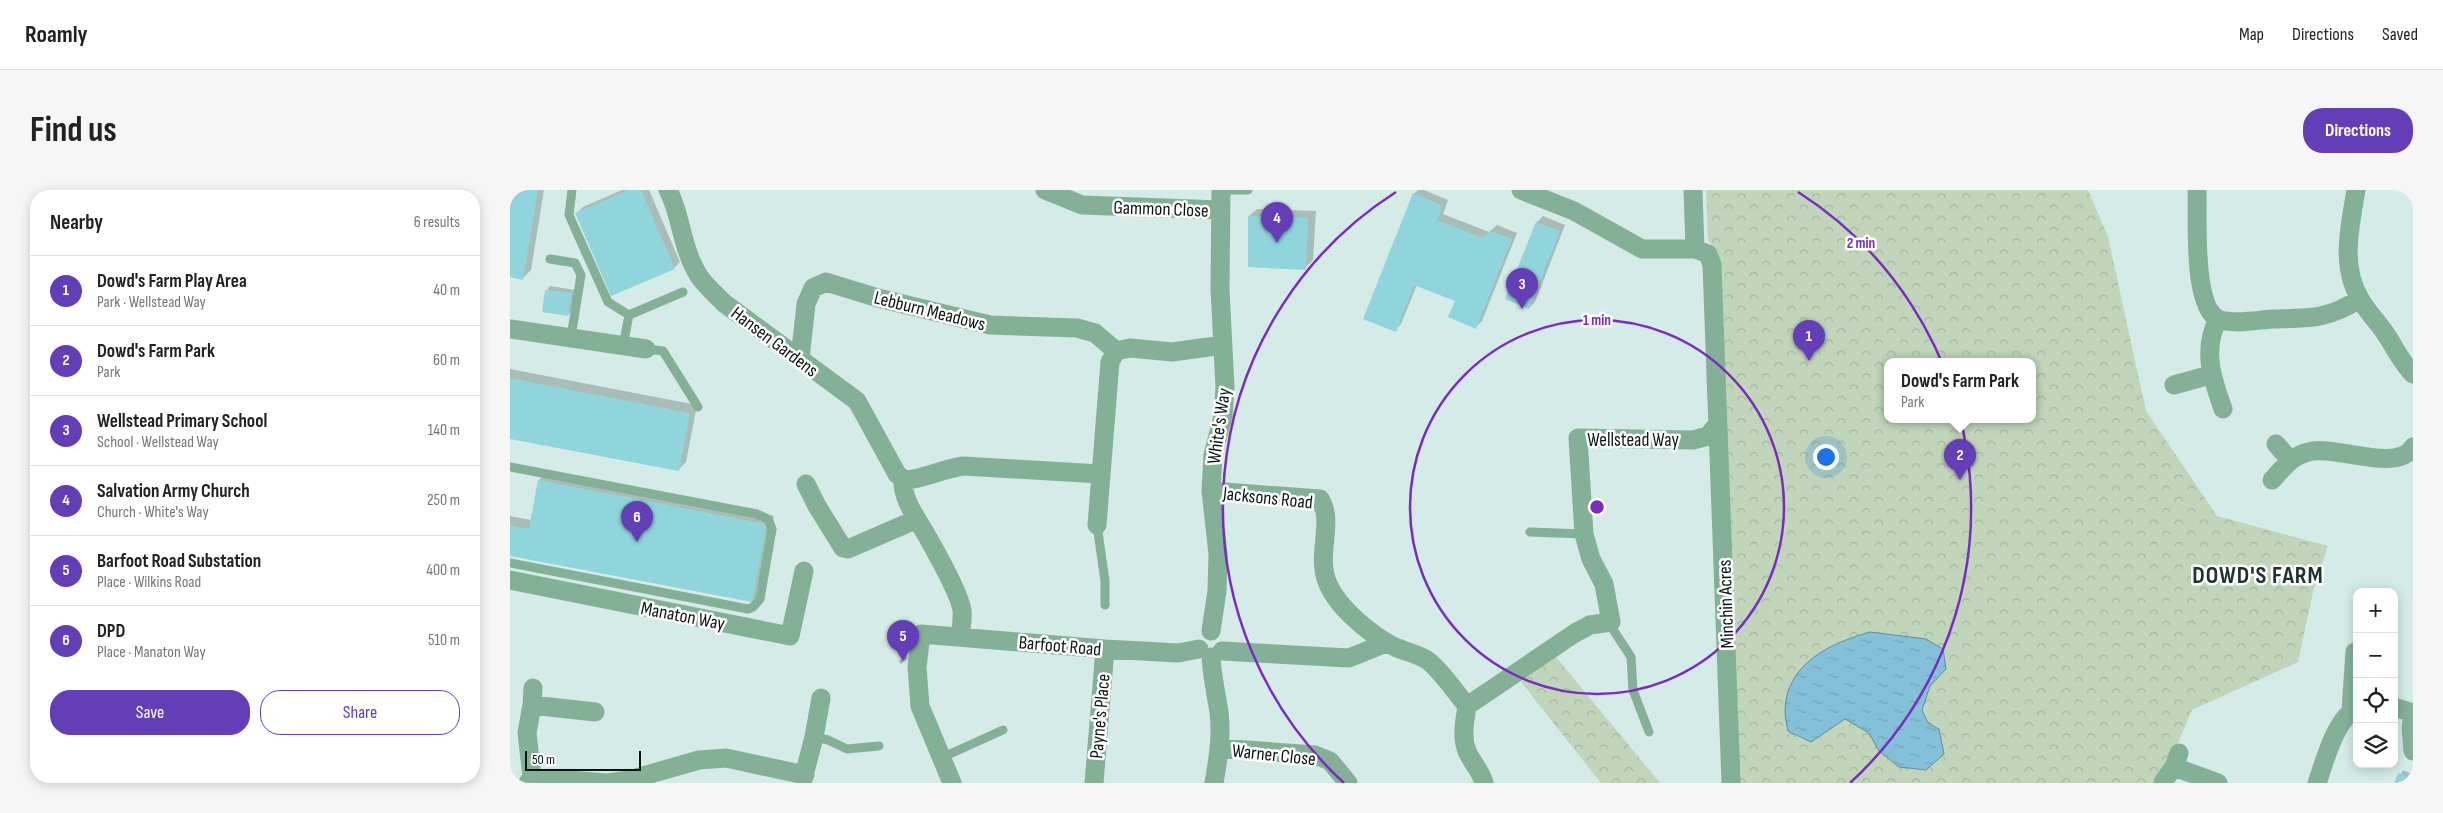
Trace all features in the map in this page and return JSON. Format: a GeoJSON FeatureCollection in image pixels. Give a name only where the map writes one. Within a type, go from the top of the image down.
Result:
{"type":"FeatureCollection","features":[{"type":"Feature","properties":{"kind":"street","name":"Hansen Gardens"},"geometry":{"type":"LineString","coordinates":[[668,190],[675,203],[694,268],[709,288],[724,303],[857,401],[897,474],[903,479],[902,487],[916,520],[926,534],[959,601],[962,615],[960,637]]}},
{"type":"Feature","properties":{"kind":"street","name":"Gammon Close"},"geometry":{"type":"LineString","coordinates":[[1045,190],[1082,205],[1220,210]]}},
{"type":"Feature","properties":{"kind":"street","name":"White's Way"},"geometry":{"type":"LineString","coordinates":[[1214,783],[1219,748],[1219,714],[1212,682],[1210,652],[1224,645],[1222,636],[1212,631],[1217,591],[1218,554],[1211,491],[1213,455],[1223,416],[1225,387],[1221,190]]}},
{"type":"Feature","properties":{"kind":"street"},"geometry":{"type":"LineString","coordinates":[[1522,190],[1574,211],[1642,249],[1695,249],[1708,254],[1712,265],[1716,426]]}},
{"type":"Feature","properties":{"kind":"street"},"geometry":{"type":"LineString","coordinates":[[1693,190],[1695,249]]}},
{"type":"Feature","properties":{"kind":"street"},"geometry":{"type":"LineString","coordinates":[[2198,190],[2200,282],[2206,305],[2218,319],[2233,321],[2322,317],[2345,308],[2360,299]]}},
{"type":"Feature","properties":{"kind":"street"},"geometry":{"type":"LineString","coordinates":[[2356,190],[2347,242],[2349,269],[2360,299],[2384,332],[2404,366],[2413,374]]}},
{"type":"Feature","properties":{"kind":"street","name":"Lebburn Meadows"},"geometry":{"type":"LineString","coordinates":[[800,359],[806,304],[813,288],[826,282],[878,298],[990,325],[1077,328],[1095,333],[1116,351]]}},
{"type":"Feature","properties":{"kind":"street"},"geometry":{"type":"LineString","coordinates":[[2218,319],[2211,333],[2210,375],[2223,409]]}},
{"type":"Feature","properties":{"kind":"street"},"geometry":{"type":"LineString","coordinates":[[510,329],[646,349]]}},
{"type":"Feature","properties":{"kind":"street"},"geometry":{"type":"LineString","coordinates":[[1097,524],[1110,362],[1116,351],[1130,348],[1172,352],[1223,345]]}},
{"type":"Feature","properties":{"kind":"street"},"geometry":{"type":"LineString","coordinates":[[2174,385],[2210,375]]}},
{"type":"Feature","properties":{"kind":"street","name":"Wellstead Way"},"geometry":{"type":"LineString","coordinates":[[1611,622],[1604,584],[1591,559],[1584,534],[1578,438],[1693,440],[1708,436],[1716,426]]}},
{"type":"Feature","properties":{"kind":"street","name":"Minchin Acres"},"geometry":{"type":"LineString","coordinates":[[1716,426],[1721,478],[1731,783]]}},
{"type":"Feature","properties":{"kind":"street"},"geometry":{"type":"LineString","coordinates":[[2276,444],[2290,460]]}},
{"type":"Feature","properties":{"kind":"street"},"geometry":{"type":"LineString","coordinates":[[2272,480],[2290,460],[2309,451],[2325,450],[2379,459],[2398,457],[2412,450]]}},
{"type":"Feature","properties":{"kind":"street"},"geometry":{"type":"LineString","coordinates":[[903,479],[910,480],[947,468],[963,466],[1100,474]]}},
{"type":"Feature","properties":{"kind":"street"},"geometry":{"type":"LineString","coordinates":[[806,484],[843,548],[848,549],[916,520]]}},
{"type":"Feature","properties":{"kind":"street","name":"Jacksons Road"},"geometry":{"type":"LineString","coordinates":[[1211,491],[1320,499],[1325,507],[1327,519],[1322,560],[1328,585],[1354,616],[1386,643],[1426,660],[1467,706]]}},
{"type":"Feature","properties":{"kind":"street","name":"Manaton Way"},"geometry":{"type":"LineString","coordinates":[[510,580],[790,636],[804,571]]}},
{"type":"Feature","properties":{"kind":"street"},"geometry":{"type":"LineString","coordinates":[[1484,783],[1480,769],[1468,752],[1464,735],[1467,706],[1575,633],[1590,625],[1611,622]]}},
{"type":"Feature","properties":{"kind":"street","name":"Barfoot Road"},"geometry":{"type":"LineString","coordinates":[[941,758],[920,706],[917,667],[921,634],[1105,649],[1349,658],[1386,643]]}},
{"type":"Feature","properties":{"kind":"street","name":"Payne's Place"},"geometry":{"type":"LineString","coordinates":[[1094,783],[1105,649]]}},
{"type":"Feature","properties":{"kind":"street"},"geometry":{"type":"LineString","coordinates":[[595,712],[532,697],[527,733],[530,780],[607,783],[674,776],[699,760],[726,758],[803,779],[814,737],[821,698]]}},
{"type":"Feature","properties":{"kind":"street"},"geometry":{"type":"LineString","coordinates":[[2398,708],[2413,714],[2411,728],[2413,751]]}},
{"type":"Feature","properties":{"kind":"street"},"geometry":{"type":"LineString","coordinates":[[2317,783],[2336,732],[2353,710]]}},
{"type":"Feature","properties":{"kind":"street","name":"Warner Close"},"geometry":{"type":"LineString","coordinates":[[1219,748],[1315,755],[1330,761],[1348,783]]}},
{"type":"Feature","properties":{"kind":"street"},"geometry":{"type":"LineString","coordinates":[[941,758],[952,783]]}},
{"type":"Feature","properties":{"kind":"street"},"geometry":{"type":"LineString","coordinates":[[2172,767],[2218,783]]}},
{"type":"Feature","properties":{"kind":"lane"},"geometry":{"type":"LineString","coordinates":[[572,190],[569,215],[608,302],[629,315]]}},
{"type":"Feature","properties":{"kind":"lane"},"geometry":{"type":"LineString","coordinates":[[1221,190],[1248,190]]}},
{"type":"Feature","properties":{"kind":"lane"},"geometry":{"type":"LineString","coordinates":[[550,259],[575,264],[581,275],[571,337]]}},
{"type":"Feature","properties":{"kind":"lane"},"geometry":{"type":"LineString","coordinates":[[629,315],[682,292]]}},
{"type":"Feature","properties":{"kind":"lane"},"geometry":{"type":"LineString","coordinates":[[623,346],[629,315]]}},
{"type":"Feature","properties":{"kind":"lane"},"geometry":{"type":"LineString","coordinates":[[646,349],[663,351],[698,407]]}},
{"type":"Feature","properties":{"kind":"lane"},"geometry":{"type":"LineString","coordinates":[[510,467],[757,514],[768,519],[772,529],[760,598],[758,604],[748,609],[510,563]]}},
{"type":"Feature","properties":{"kind":"lane"},"geometry":{"type":"LineString","coordinates":[[1097,524],[1105,581],[1105,605]]}},
{"type":"Feature","properties":{"kind":"lane"},"geometry":{"type":"LineString","coordinates":[[1530,532],[1584,534]]}},
{"type":"Feature","properties":{"kind":"lane"},"geometry":{"type":"LineString","coordinates":[[1611,622],[1612,628],[1631,657],[1633,690],[1649,732]]}},
{"type":"Feature","properties":{"kind":"lane"},"geometry":{"type":"LineString","coordinates":[[941,758],[1003,730]]}},
{"type":"Feature","properties":{"kind":"lane"},"geometry":{"type":"LineString","coordinates":[[814,737],[828,740],[847,749],[879,746]]}},
{"type":"Feature","properties":{"kind":"green space"},"geometry":{"type":"Polygon","coordinates":[[[1706,190],[2088,190],[2108,237],[2146,411],[2217,516],[2328,546],[2314,588],[2298,662],[2192,710],[2161,783],[1738,783],[1717,253],[1708,240],[1706,190]]]}},
{"type":"Feature","properties":{"kind":"green space"},"geometry":{"type":"Polygon","coordinates":[[[1556,657],[1660,783],[1601,783],[1521,682],[1556,657]]]}},
{"type":"Feature","properties":{"kind":"water"},"geometry":{"type":"Polygon","coordinates":[[[1870,632],[1926,639],[1943,649],[1946,669],[1930,686],[1922,710],[1928,723],[1939,729],[1944,754],[1926,770],[1899,767],[1879,751],[1869,733],[1845,719],[1811,742],[1788,731],[1785,711],[1787,694],[1793,680],[1802,668],[1826,649],[1870,632]]]}},
{"type":"Feature","properties":{"kind":"building"},"geometry":{"type":"Polygon","coordinates":[[[510,190],[538,190],[523,280],[510,277],[510,190]]]}},
{"type":"Feature","properties":{"kind":"building"},"geometry":{"type":"Polygon","coordinates":[[[628,190],[641,190],[675,269],[611,296],[575,213],[628,190]]]}},
{"type":"Feature","properties":{"kind":"building"},"geometry":{"type":"Polygon","coordinates":[[[1413,193],[1443,206],[1437,220],[1483,238],[1490,231],[1512,239],[1476,329],[1448,317],[1455,301],[1414,285],[1396,332],[1363,319],[1413,193]]]}},
{"type":"Feature","properties":{"kind":"building"},"geometry":{"type":"Polygon","coordinates":[[[1248,216],[1308,218],[1306,270],[1248,267],[1248,216]]]}},
{"type":"Feature","properties":{"kind":"building"},"geometry":{"type":"Polygon","coordinates":[[[1536,222],[1560,231],[1529,309],[1505,299],[1536,222]]]}},
{"type":"Feature","properties":{"kind":"building"},"geometry":{"type":"Polygon","coordinates":[[[545,290],[572,293],[568,316],[542,312],[545,290]]]}},
{"type":"Feature","properties":{"kind":"building"},"geometry":{"type":"Polygon","coordinates":[[[510,378],[690,413],[679,471],[510,439],[510,378]]]}},
{"type":"Feature","properties":{"kind":"building"},"geometry":{"type":"Polygon","coordinates":[[[538,480],[767,524],[752,602],[510,556],[510,525],[529,529],[538,480]]]}},
{"type":"Feature","properties":{"kind":"building"},"geometry":{"type":"Polygon","coordinates":[[[2398,773],[2410,778],[2407,783],[2394,783],[2398,773]]]}},
{"type":"Feature","properties":{"kind":"place","name":"Salvation Army Church"},"geometry":{"type":"Point","coordinates":[1277,243]}},
{"type":"Feature","properties":{"kind":"place","name":"Wellstead Primary School"},"geometry":{"type":"Point","coordinates":[1522,309]}},
{"type":"Feature","properties":{"kind":"place","name":"Dowd's Farm Play Area"},"geometry":{"type":"Point","coordinates":[1809,361]}},
{"type":"Feature","properties":{"kind":"place","name":"Dowd's Farm Park"},"geometry":{"type":"Point","coordinates":[1960,480]}},
{"type":"Feature","properties":{"kind":"place","name":"DPD"},"geometry":{"type":"Point","coordinates":[637,542]}},
{"type":"Feature","properties":{"kind":"place","name":"Barfoot Road Substation"},"geometry":{"type":"Point","coordinates":[903,661]}},
{"type":"Feature","properties":{"kind":"district","name":"DOWD'S FARM"},"geometry":{"type":"Point","coordinates":[2258,575]}}]}
